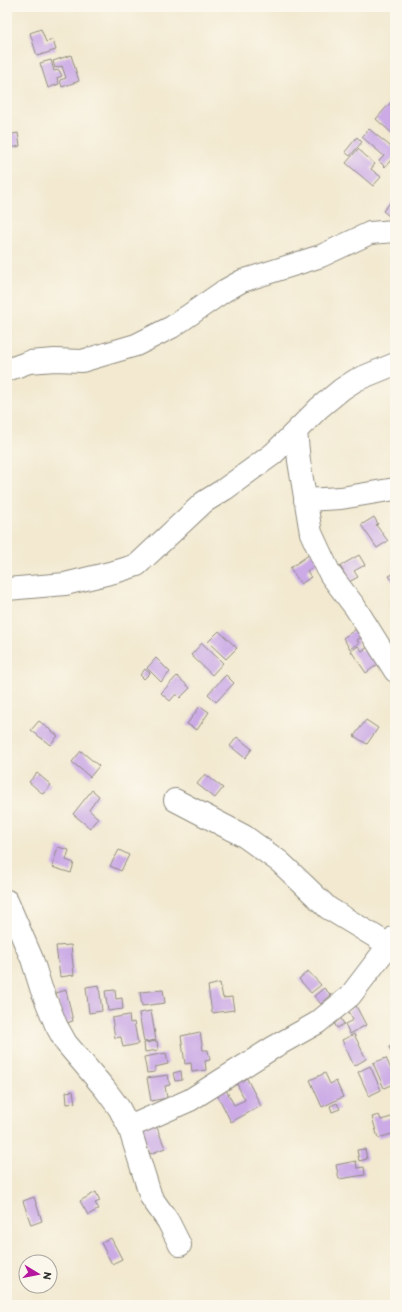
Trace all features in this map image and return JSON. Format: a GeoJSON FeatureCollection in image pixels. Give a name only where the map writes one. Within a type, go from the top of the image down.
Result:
{"type":"FeatureCollection","features":[{"type":"Feature","properties":{"kind":"street"},"geometry":{"type":"LineString","coordinates":[[7,370],[29,362],[55,360],[82,361],[136,345],[172,327],[224,291],[242,281],[321,256],[370,234],[395,231]]}},
{"type":"Feature","properties":{"kind":"street"},"geometry":{"type":"LineString","coordinates":[[7,588],[65,584],[137,565],[204,502],[273,454],[320,408],[342,389],[356,380],[395,364]]}},
{"type":"Feature","properties":{"kind":"street"},"geometry":{"type":"LineString","coordinates":[[296,431],[298,461],[311,533],[330,574],[355,607],[395,672]]}},
{"type":"Feature","properties":{"kind":"street"},"geometry":{"type":"LineString","coordinates":[[305,500],[341,498],[395,488]]}},
{"type":"Feature","properties":{"kind":"street"},"geometry":{"type":"LineString","coordinates":[[129,1127],[190,1100],[274,1047],[316,1023],[350,996],[393,941],[328,908],[280,862],[244,836],[175,800]]}},
{"type":"Feature","properties":{"kind":"street"},"geometry":{"type":"LineString","coordinates":[[7,901],[32,959],[41,988],[62,1036],[66,1043],[119,1108],[129,1127],[151,1197],[168,1221],[180,1245]]}},
{"type":"Feature","properties":{"kind":"building"},"geometry":{"type":"Polygon","coordinates":[[[41,29],[46,42],[53,40],[56,50],[37,56],[30,33],[41,29]]]}},
{"type":"Feature","properties":{"kind":"building"},"geometry":{"type":"Polygon","coordinates":[[[71,55],[79,81],[62,87],[60,80],[66,78],[62,66],[55,68],[53,61],[71,55]]]}},
{"type":"Feature","properties":{"kind":"building"},"geometry":{"type":"Polygon","coordinates":[[[51,60],[54,71],[59,70],[62,76],[57,78],[59,84],[48,88],[40,63],[51,60]]]}},
{"type":"Feature","properties":{"kind":"building"},"geometry":{"type":"Polygon","coordinates":[[[392,101],[395,104],[395,136],[376,119],[392,101]]]}},
{"type":"Feature","properties":{"kind":"building"},"geometry":{"type":"Polygon","coordinates":[[[369,129],[395,150],[395,155],[385,167],[379,161],[384,156],[362,137],[369,129]]]}},
{"type":"Feature","properties":{"kind":"building"},"geometry":{"type":"Polygon","coordinates":[[[18,133],[20,146],[7,149],[7,135],[18,133]]]}},
{"type":"Feature","properties":{"kind":"building"},"geometry":{"type":"Polygon","coordinates":[[[357,137],[362,142],[350,156],[345,152],[357,137]]]}},
{"type":"Feature","properties":{"kind":"building"},"geometry":{"type":"Polygon","coordinates":[[[358,149],[375,164],[371,169],[381,177],[373,186],[346,163],[358,149]]]}},
{"type":"Feature","properties":{"kind":"building"},"geometry":{"type":"Polygon","coordinates":[[[394,198],[395,199],[395,221],[383,211],[394,198]]]}},
{"type":"Feature","properties":{"kind":"building"},"geometry":{"type":"Polygon","coordinates":[[[374,517],[378,524],[376,525],[388,541],[377,548],[361,525],[374,517]]]}},
{"type":"Feature","properties":{"kind":"building"},"geometry":{"type":"Polygon","coordinates":[[[313,552],[319,562],[307,571],[311,577],[301,584],[290,568],[313,552]]]}},
{"type":"Feature","properties":{"kind":"building"},"geometry":{"type":"Polygon","coordinates":[[[359,555],[365,565],[354,571],[358,577],[349,582],[340,566],[359,555]]]}},
{"type":"Feature","properties":{"kind":"building"},"geometry":{"type":"Polygon","coordinates":[[[395,573],[395,585],[389,576],[395,573]]]}},
{"type":"Feature","properties":{"kind":"building"},"geometry":{"type":"Polygon","coordinates":[[[368,621],[373,629],[357,640],[359,643],[350,649],[343,638],[368,621]]]}},
{"type":"Feature","properties":{"kind":"building"},"geometry":{"type":"Polygon","coordinates":[[[219,631],[237,648],[226,659],[208,642],[219,631]]]}},
{"type":"Feature","properties":{"kind":"building"},"geometry":{"type":"Polygon","coordinates":[[[202,643],[223,663],[212,675],[191,655],[202,643]]]}},
{"type":"Feature","properties":{"kind":"building"},"geometry":{"type":"Polygon","coordinates":[[[374,643],[385,659],[366,673],[351,651],[358,646],[362,651],[374,643]]]}},
{"type":"Feature","properties":{"kind":"building"},"geometry":{"type":"Polygon","coordinates":[[[156,658],[170,672],[161,682],[147,668],[156,658]]]}},
{"type":"Feature","properties":{"kind":"building"},"geometry":{"type":"Polygon","coordinates":[[[145,669],[150,673],[144,679],[140,675],[145,669]]]}},
{"type":"Feature","properties":{"kind":"building"},"geometry":{"type":"Polygon","coordinates":[[[226,675],[234,683],[216,702],[208,694],[226,675]]]}},
{"type":"Feature","properties":{"kind":"building"},"geometry":{"type":"Polygon","coordinates":[[[177,676],[190,688],[180,698],[176,694],[170,701],[161,693],[177,676]]]}},
{"type":"Feature","properties":{"kind":"building"},"geometry":{"type":"Polygon","coordinates":[[[200,706],[209,712],[197,730],[187,724],[200,706]]]}},
{"type":"Feature","properties":{"kind":"building"},"geometry":{"type":"Polygon","coordinates":[[[366,720],[378,728],[367,744],[354,736],[366,720]]]}},
{"type":"Feature","properties":{"kind":"building"},"geometry":{"type":"Polygon","coordinates":[[[39,721],[58,736],[50,745],[31,730],[39,721]]]}},
{"type":"Feature","properties":{"kind":"building"},"geometry":{"type":"Polygon","coordinates":[[[237,737],[252,749],[245,758],[230,746],[237,737]]]}},
{"type":"Feature","properties":{"kind":"building"},"geometry":{"type":"Polygon","coordinates":[[[81,751],[99,766],[90,777],[72,762],[81,751]]]}},
{"type":"Feature","properties":{"kind":"building"},"geometry":{"type":"Polygon","coordinates":[[[37,773],[51,785],[43,794],[29,782],[37,773]]]}},
{"type":"Feature","properties":{"kind":"building"},"geometry":{"type":"Polygon","coordinates":[[[205,774],[223,788],[215,798],[197,784],[205,774]]]}},
{"type":"Feature","properties":{"kind":"building"},"geometry":{"type":"Polygon","coordinates":[[[92,790],[99,796],[89,810],[98,818],[90,828],[73,814],[92,790]]]}},
{"type":"Feature","properties":{"kind":"building"},"geometry":{"type":"Polygon","coordinates":[[[58,847],[69,850],[66,860],[74,863],[71,873],[52,867],[58,847]]]}},
{"type":"Feature","properties":{"kind":"building"},"geometry":{"type":"Polygon","coordinates":[[[119,850],[129,855],[121,871],[110,866],[119,850]]]}},
{"type":"Feature","properties":{"kind":"building"},"geometry":{"type":"Polygon","coordinates":[[[71,945],[74,975],[60,977],[56,946],[71,945]]]}},
{"type":"Feature","properties":{"kind":"building"},"geometry":{"type":"Polygon","coordinates":[[[308,971],[321,985],[311,993],[299,979],[308,971]]]}},
{"type":"Feature","properties":{"kind":"building"},"geometry":{"type":"Polygon","coordinates":[[[220,983],[223,998],[232,997],[234,1010],[212,1013],[208,986],[220,983]]]}},
{"type":"Feature","properties":{"kind":"building"},"geometry":{"type":"Polygon","coordinates":[[[99,985],[102,1011],[89,1013],[86,987],[99,985]]]}},
{"type":"Feature","properties":{"kind":"building"},"geometry":{"type":"Polygon","coordinates":[[[324,988],[331,995],[321,1004],[314,996],[324,988]]]}},
{"type":"Feature","properties":{"kind":"building"},"geometry":{"type":"Polygon","coordinates":[[[66,990],[73,1021],[63,1024],[56,993],[66,990]]]}},
{"type":"Feature","properties":{"kind":"building"},"geometry":{"type":"Polygon","coordinates":[[[115,990],[116,999],[122,998],[123,1009],[108,1011],[105,991],[115,990]]]}},
{"type":"Feature","properties":{"kind":"building"},"geometry":{"type":"Polygon","coordinates":[[[163,990],[165,1003],[142,1006],[140,992],[163,990]]]}},
{"type":"Feature","properties":{"kind":"building"},"geometry":{"type":"Polygon","coordinates":[[[356,1006],[366,1025],[350,1034],[345,1024],[353,1020],[348,1011],[356,1006]]]}},
{"type":"Feature","properties":{"kind":"building"},"geometry":{"type":"Polygon","coordinates":[[[151,1011],[156,1040],[144,1042],[139,1013],[151,1011]]]}},
{"type":"Feature","properties":{"kind":"building"},"geometry":{"type":"Polygon","coordinates":[[[129,1015],[130,1023],[134,1022],[138,1044],[123,1047],[121,1037],[115,1038],[112,1018],[129,1015]]]}},
{"type":"Feature","properties":{"kind":"building"},"geometry":{"type":"Polygon","coordinates":[[[340,1017],[344,1024],[337,1028],[333,1021],[340,1017]]]}},
{"type":"Feature","properties":{"kind":"building"},"geometry":{"type":"Polygon","coordinates":[[[200,1032],[203,1050],[208,1050],[210,1060],[205,1061],[206,1070],[192,1072],[191,1063],[185,1064],[181,1036],[200,1032]]]}},
{"type":"Feature","properties":{"kind":"building"},"geometry":{"type":"Polygon","coordinates":[[[354,1034],[366,1059],[354,1066],[342,1040],[354,1034]]]}},
{"type":"Feature","properties":{"kind":"building"},"geometry":{"type":"Polygon","coordinates":[[[157,1041],[158,1050],[145,1052],[144,1043],[157,1041]]]}},
{"type":"Feature","properties":{"kind":"building"},"geometry":{"type":"Polygon","coordinates":[[[395,1044],[395,1061],[389,1047],[395,1044]]]}},
{"type":"Feature","properties":{"kind":"building"},"geometry":{"type":"Polygon","coordinates":[[[166,1053],[168,1064],[155,1067],[155,1072],[147,1073],[144,1057],[166,1053]]]}},
{"type":"Feature","properties":{"kind":"building"},"geometry":{"type":"Polygon","coordinates":[[[386,1058],[395,1078],[395,1083],[384,1088],[373,1063],[386,1058]]]}},
{"type":"Feature","properties":{"kind":"building"},"geometry":{"type":"Polygon","coordinates":[[[370,1066],[381,1090],[369,1096],[358,1072],[370,1066]]]}},
{"type":"Feature","properties":{"kind":"building"},"geometry":{"type":"Polygon","coordinates":[[[181,1071],[182,1080],[175,1081],[173,1073],[181,1071]]]}},
{"type":"Feature","properties":{"kind":"building"},"geometry":{"type":"Polygon","coordinates":[[[244,1073],[261,1106],[231,1122],[214,1088],[223,1084],[234,1105],[245,1100],[234,1078],[244,1073]]]}},
{"type":"Feature","properties":{"kind":"building"},"geometry":{"type":"Polygon","coordinates":[[[325,1073],[330,1084],[336,1081],[343,1097],[322,1107],[310,1080],[325,1073]]]}},
{"type":"Feature","properties":{"kind":"building"},"geometry":{"type":"Polygon","coordinates":[[[168,1075],[170,1085],[165,1086],[167,1098],[151,1101],[147,1078],[168,1075]]]}},
{"type":"Feature","properties":{"kind":"building"},"geometry":{"type":"Polygon","coordinates":[[[73,1091],[75,1103],[67,1104],[66,1092],[73,1091]]]}},
{"type":"Feature","properties":{"kind":"building"},"geometry":{"type":"Polygon","coordinates":[[[7,1095],[10,1095],[8,1115],[7,1115],[7,1095]]]}},
{"type":"Feature","properties":{"kind":"building"},"geometry":{"type":"Polygon","coordinates":[[[337,1103],[340,1109],[332,1112],[330,1106],[337,1103]]]}},
{"type":"Feature","properties":{"kind":"building"},"geometry":{"type":"Polygon","coordinates":[[[379,1115],[381,1120],[395,1116],[395,1133],[378,1138],[372,1117],[379,1115]]]}},
{"type":"Feature","properties":{"kind":"building"},"geometry":{"type":"Polygon","coordinates":[[[154,1120],[165,1148],[150,1154],[139,1126],[154,1120]]]}},
{"type":"Feature","properties":{"kind":"building"},"geometry":{"type":"Polygon","coordinates":[[[365,1149],[367,1159],[359,1161],[357,1150],[365,1149]]]}},
{"type":"Feature","properties":{"kind":"building"},"geometry":{"type":"Polygon","coordinates":[[[356,1161],[357,1168],[364,1167],[365,1175],[339,1179],[336,1165],[356,1161]]]}},
{"type":"Feature","properties":{"kind":"building"},"geometry":{"type":"Polygon","coordinates":[[[96,1192],[100,1201],[95,1203],[99,1209],[88,1215],[80,1201],[96,1192]]]}},
{"type":"Feature","properties":{"kind":"building"},"geometry":{"type":"Polygon","coordinates":[[[34,1197],[42,1221],[31,1225],[23,1201],[34,1197]]]}},
{"type":"Feature","properties":{"kind":"building"},"geometry":{"type":"Polygon","coordinates":[[[111,1238],[122,1259],[112,1264],[101,1243],[111,1238]]]}}]}
